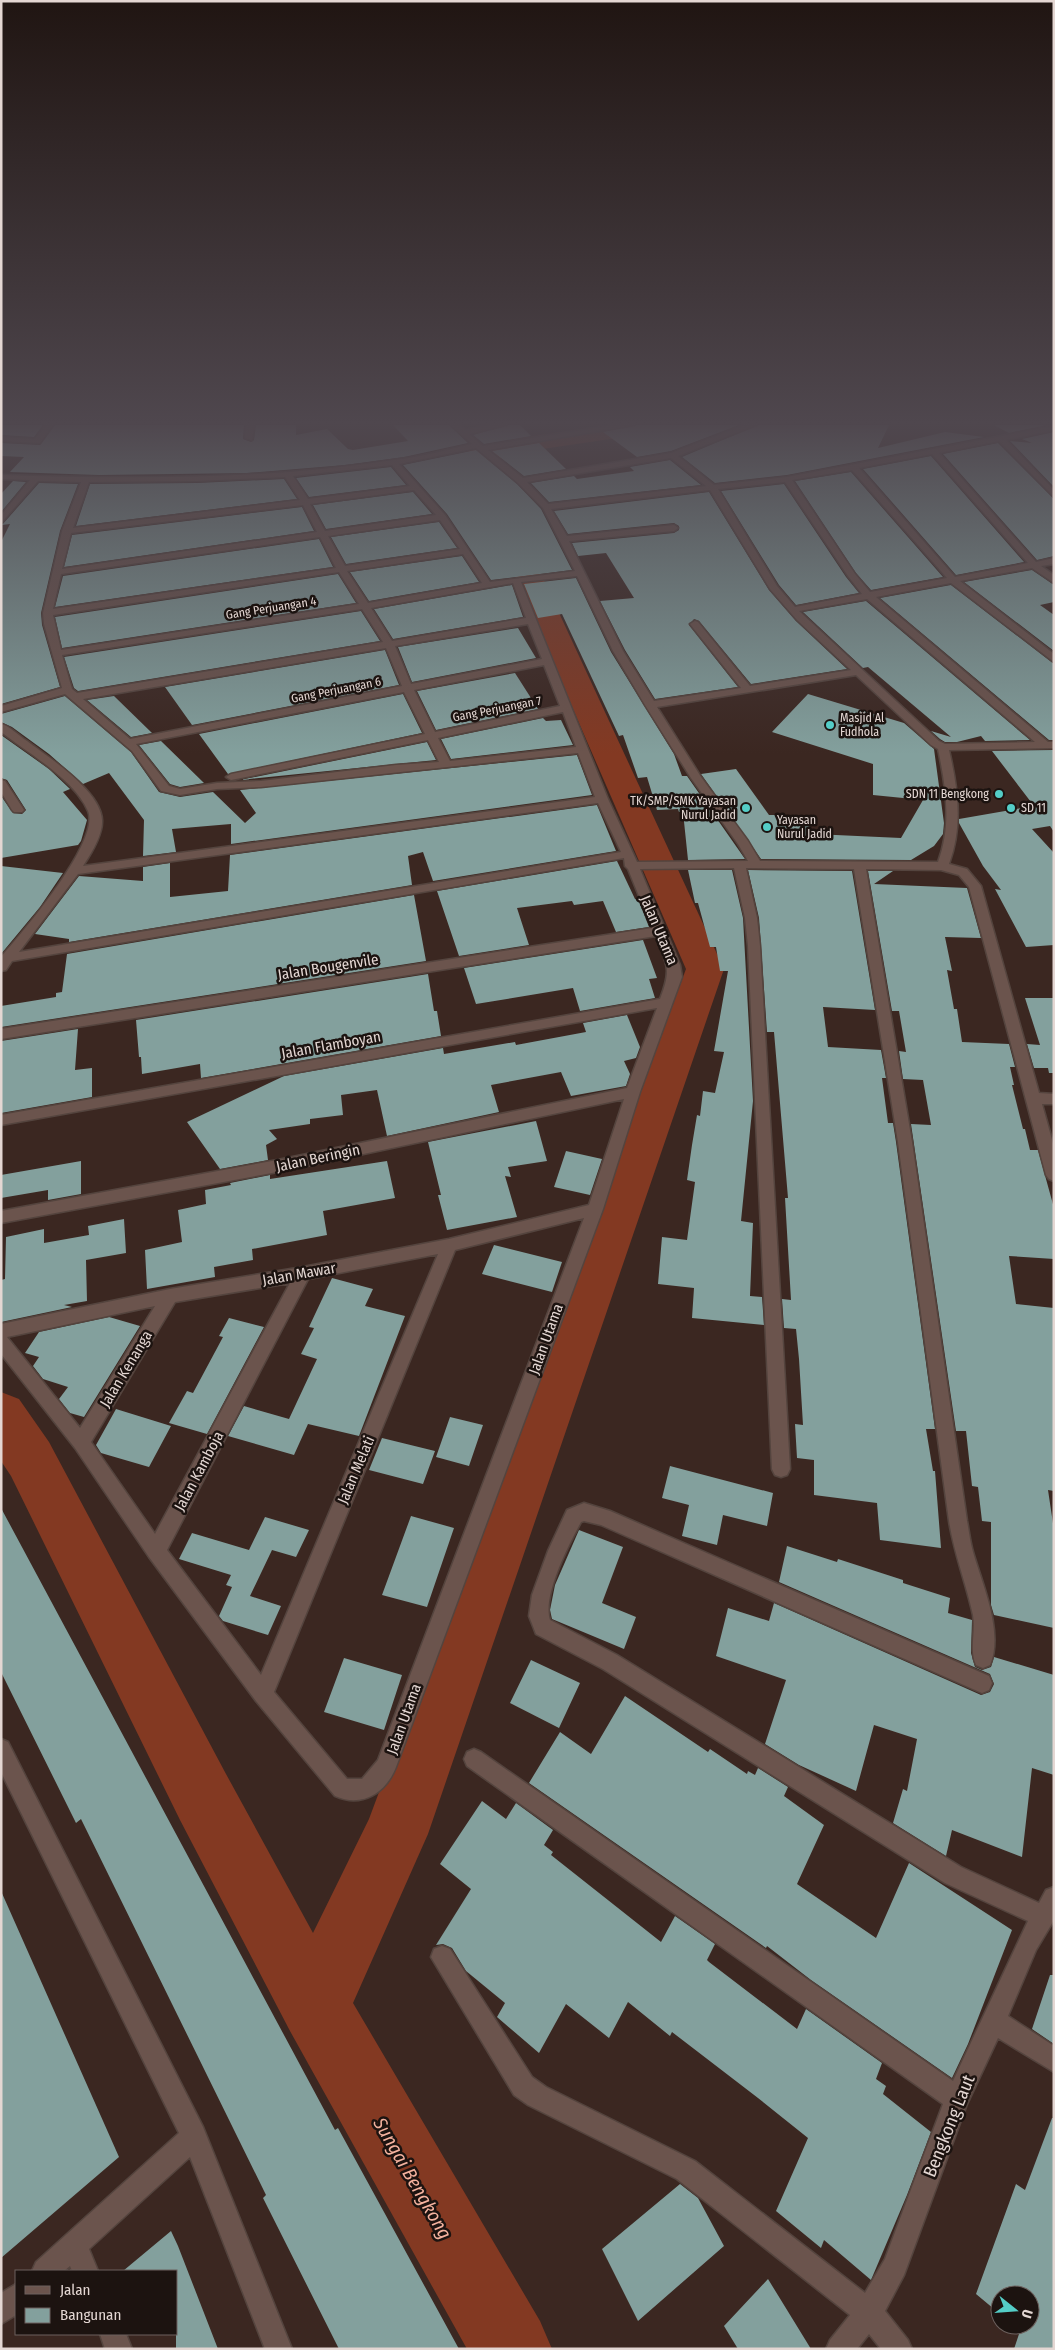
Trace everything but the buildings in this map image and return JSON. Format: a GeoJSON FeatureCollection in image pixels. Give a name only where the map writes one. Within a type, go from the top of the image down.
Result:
{"type":"FeatureCollection","features":[{"type":"Feature","properties":{"kind":"street"},"geometry":{"type":"LineString","coordinates":[[65,535],[48,612],[49,624],[57,653],[71,693],[129,742],[165,788],[180,792],[218,786],[261,784],[583,749]]}},
{"type":"Feature","properties":{"kind":"street"},"geometry":{"type":"LineString","coordinates":[[56,572],[311,535]]}},
{"type":"Feature","properties":{"kind":"street"},"geometry":{"type":"LineString","coordinates":[[323,535],[341,568],[389,644],[408,689],[446,764]]}},
{"type":"Feature","properties":{"kind":"street"},"geometry":{"type":"LineString","coordinates":[[455,535],[488,585]]}},
{"type":"Feature","properties":{"kind":"street"},"geometry":{"type":"LineString","coordinates":[[562,535],[618,651],[696,778],[744,843],[756,865]]}},
{"type":"Feature","properties":{"kind":"street"},"geometry":{"type":"LineString","coordinates":[[564,538],[601,535]]}},
{"type":"Feature","properties":{"kind":"street"},"geometry":{"type":"LineString","coordinates":[[741,535],[773,587],[792,610],[920,730],[943,747],[1049,745]]}},
{"type":"Feature","properties":{"kind":"street"},"geometry":{"type":"LineString","coordinates":[[824,535],[852,576],[867,594],[1049,745]]}},
{"type":"Feature","properties":{"kind":"street"},"geometry":{"type":"LineString","coordinates":[[913,535],[952,579],[1054,659]]}},
{"type":"Feature","properties":{"kind":"street"},"geometry":{"type":"LineString","coordinates":[[1007,535],[1033,564],[1054,580]]}},
{"type":"Feature","properties":{"kind":"street"},"geometry":{"type":"LineString","coordinates":[[48,612],[466,550]]}},
{"type":"Feature","properties":{"kind":"street"},"geometry":{"type":"LineString","coordinates":[[792,610],[867,594],[1054,560]]}},
{"type":"Feature","properties":{"kind":"street","name":"Gang Perjuangan 4"},"geometry":{"type":"LineString","coordinates":[[57,653],[366,606],[520,579],[580,573]]}},
{"type":"Feature","properties":{"kind":"street","name":"Jalan Utama"},"geometry":{"type":"LineString","coordinates":[[156,1552],[263,1694],[342,1789],[360,1792],[372,1787],[386,1767],[595,1209],[633,1092],[667,1002],[676,971],[659,931],[635,862],[602,799],[548,661],[520,579]]}},
{"type":"Feature","properties":{"kind":"street"},"geometry":{"type":"LineString","coordinates":[[1,709],[71,693],[533,620]]}},
{"type":"Feature","properties":{"kind":"street"},"geometry":{"type":"LineString","coordinates":[[695,624],[748,690]]}},
{"type":"Feature","properties":{"kind":"street","name":"Gang Perjuangan 6"},"geometry":{"type":"LineString","coordinates":[[129,742],[548,661]]}},
{"type":"Feature","properties":{"kind":"street"},"geometry":{"type":"LineString","coordinates":[[650,705],[859,672]]}},
{"type":"Feature","properties":{"kind":"street","name":"Gang Perjuangan 7"},"geometry":{"type":"LineString","coordinates":[[165,788],[261,772],[567,708]]}},
{"type":"Feature","properties":{"kind":"street"},"geometry":{"type":"LineString","coordinates":[[1,727],[73,785],[92,807],[97,818],[96,829],[73,871],[4,963]]}},
{"type":"Feature","properties":{"kind":"street"},"geometry":{"type":"LineString","coordinates":[[942,866],[950,843],[952,808],[951,784],[943,747]]}},
{"type":"Feature","properties":{"kind":"street"},"geometry":{"type":"LineString","coordinates":[[1,784],[18,810]]}},
{"type":"Feature","properties":{"kind":"street"},"geometry":{"type":"LineString","coordinates":[[73,871],[602,799]]}},
{"type":"Feature","properties":{"kind":"street"},"geometry":{"type":"LineString","coordinates":[[4,963],[635,862],[739,865],[942,866],[963,872],[975,886],[1054,1175]]}},
{"type":"Feature","properties":{"kind":"street"},"geometry":{"type":"LineString","coordinates":[[739,865],[751,918],[754,946],[781,1469]]}},
{"type":"Feature","properties":{"kind":"street"},"geometry":{"type":"LineString","coordinates":[[859,865],[904,1142],[963,1550],[982,1617],[983,1658]]}},
{"type":"Feature","properties":{"kind":"street","name":"Jalan Bougenvile"},"geometry":{"type":"LineString","coordinates":[[1,1034],[659,931]]}},
{"type":"Feature","properties":{"kind":"street","name":"Jalan Flamboyan"},"geometry":{"type":"LineString","coordinates":[[1,1120],[667,1002]]}},
{"type":"Feature","properties":{"kind":"street","name":"Jalan Beringin"},"geometry":{"type":"LineString","coordinates":[[1,1217],[283,1165],[633,1092]]}},
{"type":"Feature","properties":{"kind":"street"},"geometry":{"type":"LineString","coordinates":[[1034,1098],[1054,1099]]}},
{"type":"Feature","properties":{"kind":"street","name":"Jalan Mawar"},"geometry":{"type":"LineString","coordinates":[[1,1331],[170,1296],[303,1274],[449,1245],[595,1209]]}},
{"type":"Feature","properties":{"kind":"street","name":"Jalan Melati"},"geometry":{"type":"LineString","coordinates":[[263,1694],[449,1245]]}},
{"type":"Feature","properties":{"kind":"street","name":"Jalan Kamboja"},"geometry":{"type":"LineString","coordinates":[[156,1552],[303,1274]]}},
{"type":"Feature","properties":{"kind":"street","name":"Jalan Kenanga"},"geometry":{"type":"LineString","coordinates":[[81,1442],[170,1296]]}},
{"type":"Feature","properties":{"kind":"street"},"geometry":{"type":"LineString","coordinates":[[1,1341],[81,1442],[156,1552]]}},
{"type":"Feature","properties":{"kind":"street"},"geometry":{"type":"LineString","coordinates":[[982,1683],[603,1517],[584,1512],[574,1516],[564,1534],[540,1602],[538,1616],[543,1627],[610,1662],[953,1876],[1049,1907]]}},
{"type":"Feature","properties":{"kind":"street"},"geometry":{"type":"LineString","coordinates":[[1,1749],[194,2136],[279,2349]]}},
{"type":"Feature","properties":{"kind":"street"},"geometry":{"type":"LineString","coordinates":[[474,1759],[957,2099]]}},
{"type":"Feature","properties":{"kind":"street","name":"Bengkong Laut"},"geometry":{"type":"LineString","coordinates":[[839,2349],[869,2313],[895,2266],[957,2099],[994,2021],[1028,1942],[1049,1907]]}},
{"type":"Feature","properties":{"kind":"street"},"geometry":{"type":"LineString","coordinates":[[442,1957],[523,2086],[537,2096],[686,2170],[869,2313],[899,2349]]}},
{"type":"Feature","properties":{"kind":"street"},"geometry":{"type":"LineString","coordinates":[[994,2021],[1054,2060]]}},
{"type":"Feature","properties":{"kind":"street"},"geometry":{"type":"LineString","coordinates":[[46,2270],[194,2136]]}},
{"type":"Feature","properties":{"kind":"street"},"geometry":{"type":"LineString","coordinates":[[74,2245],[85,2270]]}},
{"type":"Feature","properties":{"kind":"street"},"geometry":{"type":"LineString","coordinates":[[1,2311],[15,2298]]}},
{"type":"Feature","properties":{"kind":"street"},"geometry":{"type":"LineString","coordinates":[[113,2335],[119,2349]]}},
{"type":"Feature","properties":{"kind":"waterway"},"geometry":{"type":"LineString","coordinates":[[315,2006],[396,1834],[705,969],[510,535]]}},
{"type":"Feature","properties":{"kind":"waterway"},"geometry":{"type":"LineString","coordinates":[[1,1415],[30,1459],[203,1797],[315,2006]]}},
{"type":"Feature","properties":{"kind":"waterway","name":"Sungai Bengkong"},"geometry":{"type":"LineString","coordinates":[[315,2006],[512,2349]]}},
{"type":"Feature","properties":{"kind":"place","name":"Masjid Al Fudhola"},"geometry":{"type":"Point","coordinates":[830,725]}},
{"type":"Feature","properties":{"kind":"place","name":"SDN 11 Bengkong"},"geometry":{"type":"Point","coordinates":[999,794]}},
{"type":"Feature","properties":{"kind":"place","name":"TK/SMP/SMK Yayasan Nurul Jadid"},"geometry":{"type":"Point","coordinates":[746,808]}},
{"type":"Feature","properties":{"kind":"place","name":"SD 11"},"geometry":{"type":"Point","coordinates":[1011,808]}},
{"type":"Feature","properties":{"kind":"place","name":"Yayasan Nurul Jadid"},"geometry":{"type":"Point","coordinates":[767,827]}}]}
